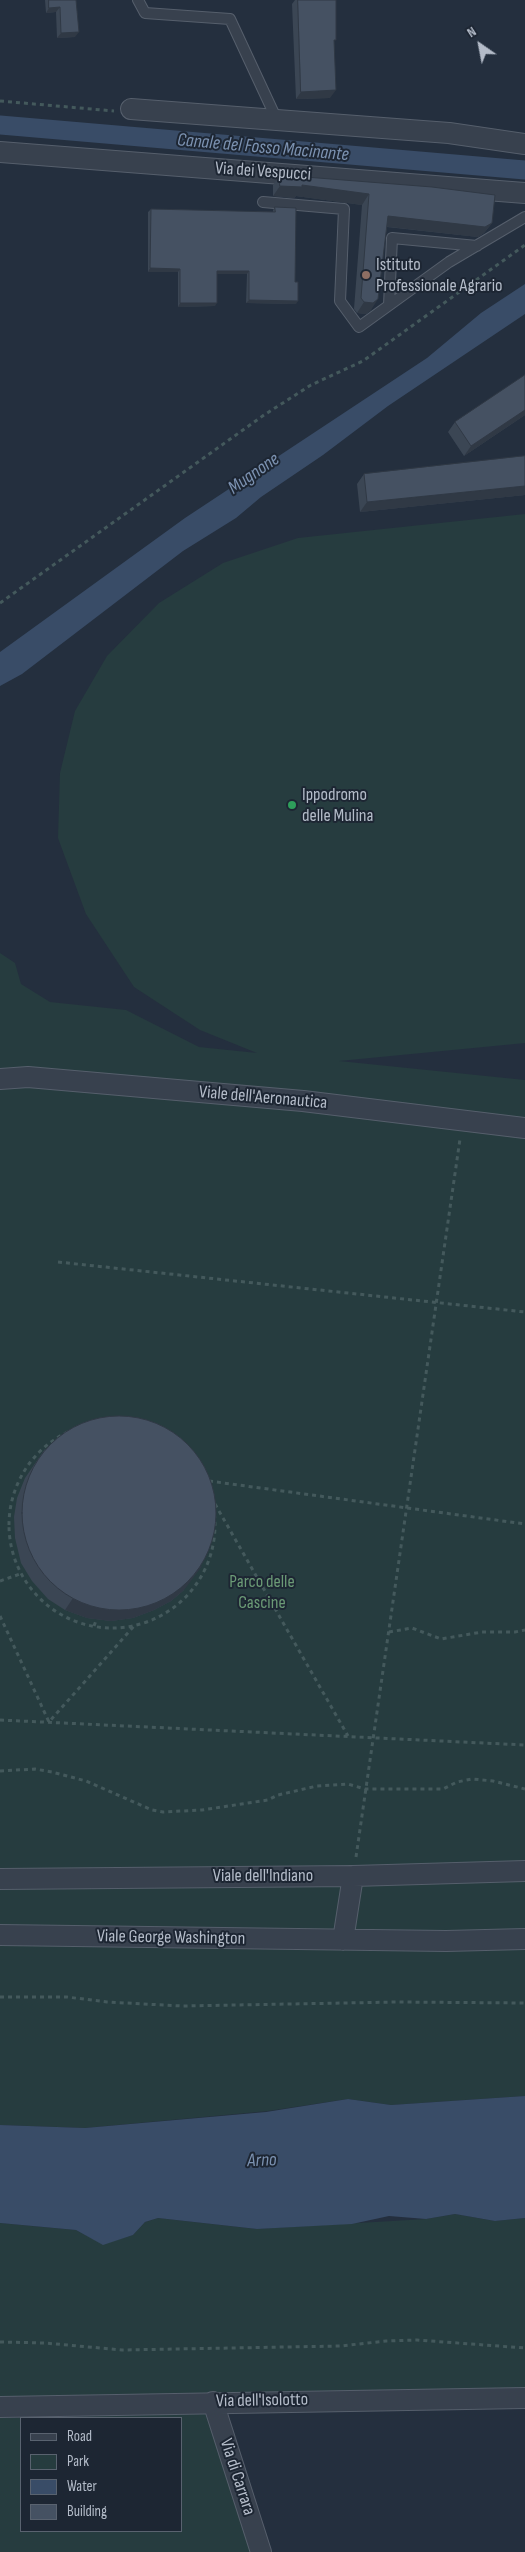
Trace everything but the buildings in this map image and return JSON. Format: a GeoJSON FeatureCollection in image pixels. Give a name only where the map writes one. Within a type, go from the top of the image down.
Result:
{"type":"FeatureCollection","features":[{"type":"Feature","properties":{"kind":"street"},"geometry":{"type":"LineString","coordinates":[[131,109],[449,133],[525,144]]}},
{"type":"Feature","properties":{"kind":"street","name":"Via dei Vespucci"},"geometry":{"type":"LineString","coordinates":[[0,152],[525,193]]}},
{"type":"Feature","properties":{"kind":"street","name":"Viale dell'Aeronautica"},"geometry":{"type":"LineString","coordinates":[[0,1079],[28,1077],[303,1100],[525,1128]]}},
{"type":"Feature","properties":{"kind":"street","name":"Viale dell'Indiano"},"geometry":{"type":"LineString","coordinates":[[0,1879],[353,1876],[525,1871]]}},
{"type":"Feature","properties":{"kind":"street"},"geometry":{"type":"LineString","coordinates":[[343,1940],[353,1876]]}},
{"type":"Feature","properties":{"kind":"street","name":"Viale George Washington"},"geometry":{"type":"LineString","coordinates":[[0,1935],[343,1940],[525,1939]]}},
{"type":"Feature","properties":{"kind":"street","name":"Via dell'Isolotto"},"geometry":{"type":"LineString","coordinates":[[0,2407],[525,2398]]}},
{"type":"Feature","properties":{"kind":"street","name":"Via di Carrara"},"geometry":{"type":"LineString","coordinates":[[214,2402],[261,2552]]}},
{"type":"Feature","properties":{"kind":"lane"},"geometry":{"type":"LineString","coordinates":[[138,0],[144,13],[230,19],[277,120]]}},
{"type":"Feature","properties":{"kind":"lane"},"geometry":{"type":"LineString","coordinates":[[263,202],[344,209],[340,301],[359,327],[449,262],[525,217]]}},
{"type":"Feature","properties":{"kind":"lane"},"geometry":{"type":"LineString","coordinates":[[389,305],[392,238],[477,246]]}},
{"type":"Feature","properties":{"kind":"path"},"geometry":{"type":"LineString","coordinates":[[0,101],[126,112],[131,109]]}},
{"type":"Feature","properties":{"kind":"path"},"geometry":{"type":"LineString","coordinates":[[0,603],[264,415],[311,385],[363,361],[525,245]]}},
{"type":"Feature","properties":{"kind":"path"},"geometry":{"type":"LineString","coordinates":[[353,1876],[460,1136]]}},
{"type":"Feature","properties":{"kind":"path"},"geometry":{"type":"LineString","coordinates":[[58,1262],[525,1312]]}},
{"type":"Feature","properties":{"kind":"path"},"geometry":{"type":"LineString","coordinates":[[110,1421],[145,1426],[175,1443],[190,1457],[206,1481],[212,1499],[214,1541],[207,1564],[196,1584],[179,1603],[166,1612],[135,1625],[94,1626],[61,1615],[43,1603],[20,1574],[12,1554],[8,1523],[15,1486],[37,1453],[58,1437],[81,1426],[110,1421]]}},
{"type":"Feature","properties":{"kind":"path"},"geometry":{"type":"LineString","coordinates":[[58,1437],[60,1441]]}},
{"type":"Feature","properties":{"kind":"path"},"geometry":{"type":"LineString","coordinates":[[172,1448],[175,1443]]}},
{"type":"Feature","properties":{"kind":"path"},"geometry":{"type":"LineString","coordinates":[[206,1481],[407,1506],[525,1524]]}},
{"type":"Feature","properties":{"kind":"path"},"geometry":{"type":"LineString","coordinates":[[212,1499],[348,1736]]}},
{"type":"Feature","properties":{"kind":"path"},"geometry":{"type":"LineString","coordinates":[[12,1554],[18,1553]]}},
{"type":"Feature","properties":{"kind":"path"},"geometry":{"type":"LineString","coordinates":[[0,1581],[20,1574]]}},
{"type":"Feature","properties":{"kind":"path"},"geometry":{"type":"LineString","coordinates":[[94,1626],[100,1611]]}},
{"type":"Feature","properties":{"kind":"path"},"geometry":{"type":"LineString","coordinates":[[0,1616],[49,1722]]}},
{"type":"Feature","properties":{"kind":"path"},"geometry":{"type":"LineString","coordinates":[[49,1722],[135,1625]]}},
{"type":"Feature","properties":{"kind":"path"},"geometry":{"type":"LineString","coordinates":[[388,1632],[412,1628],[441,1639],[525,1630]]}},
{"type":"Feature","properties":{"kind":"path"},"geometry":{"type":"LineString","coordinates":[[0,1720],[525,1745]]}},
{"type":"Feature","properties":{"kind":"path"},"geometry":{"type":"LineString","coordinates":[[0,1771],[35,1769],[52,1772],[86,1781],[152,1810],[163,1812],[202,1810],[268,1800],[278,1795],[317,1786],[348,1784],[366,1789],[443,1789],[457,1782],[472,1779],[494,1781],[525,1789]]}},
{"type":"Feature","properties":{"kind":"path"},"geometry":{"type":"LineString","coordinates":[[0,1997],[67,1997],[107,2002],[182,2006],[398,2002],[525,2003]]}},
{"type":"Feature","properties":{"kind":"path"},"geometry":{"type":"LineString","coordinates":[[0,2342],[45,2343],[122,2350],[341,2346],[409,2340],[525,2348]]}},
{"type":"Feature","properties":{"kind":"green space","name":"Parco delle Cascine"},"geometry":{"type":"Polygon","coordinates":[[[525,514],[525,1043],[339,1061],[525,1080],[525,2096],[391,2105],[348,2099],[268,2111],[85,2128],[0,2125],[0,953],[15,963],[21,984],[50,1002],[126,1010],[199,1047],[257,1053],[200,1030],[134,987],[86,914],[58,838],[60,773],[75,711],[107,656],[159,603],[223,563],[298,538],[525,514]]]}},
{"type":"Feature","properties":{"kind":"green space"},"geometry":{"type":"Polygon","coordinates":[[[455,2214],[495,2221],[525,2218],[525,2393],[0,2397],[0,2223],[76,2230],[103,2244],[133,2235],[145,2222],[158,2218],[257,2229],[426,2219],[455,2214]]]}},
{"type":"Feature","properties":{"kind":"green space"},"geometry":{"type":"Polygon","coordinates":[[[205,2414],[219,2441],[255,2552],[0,2552],[0,2418],[20,2418],[20,2532],[182,2532],[182,2417],[51,2417],[205,2414]]]}},
{"type":"Feature","properties":{"kind":"water","name":"Mugnone"},"geometry":{"type":"Polygon","coordinates":[[[525,284],[525,314],[388,406],[323,455],[261,497],[236,518],[183,551],[22,674],[0,686],[0,652],[185,518],[427,358],[481,313],[525,284]]]}},
{"type":"Feature","properties":{"kind":"water","name":"Arno"},"geometry":{"type":"Polygon","coordinates":[[[525,2096],[525,2218],[495,2221],[455,2214],[426,2219],[389,2216],[352,2224],[257,2229],[158,2218],[145,2222],[133,2235],[103,2245],[76,2230],[0,2223],[0,2125],[85,2128],[266,2112],[348,2099],[391,2105],[525,2096]]]}},
{"type":"Feature","properties":{"kind":"waterway","name":"Canale del Fosso Macinante"},"geometry":{"type":"LineString","coordinates":[[0,125],[525,170]]}},
{"type":"Feature","properties":{"kind":"place","name":"Istituto Professionale Agrario"},"geometry":{"type":"Point","coordinates":[366,275]}},
{"type":"Feature","properties":{"kind":"place","name":"Ippodromo delle Mulina"},"geometry":{"type":"Point","coordinates":[292,805]}}]}
